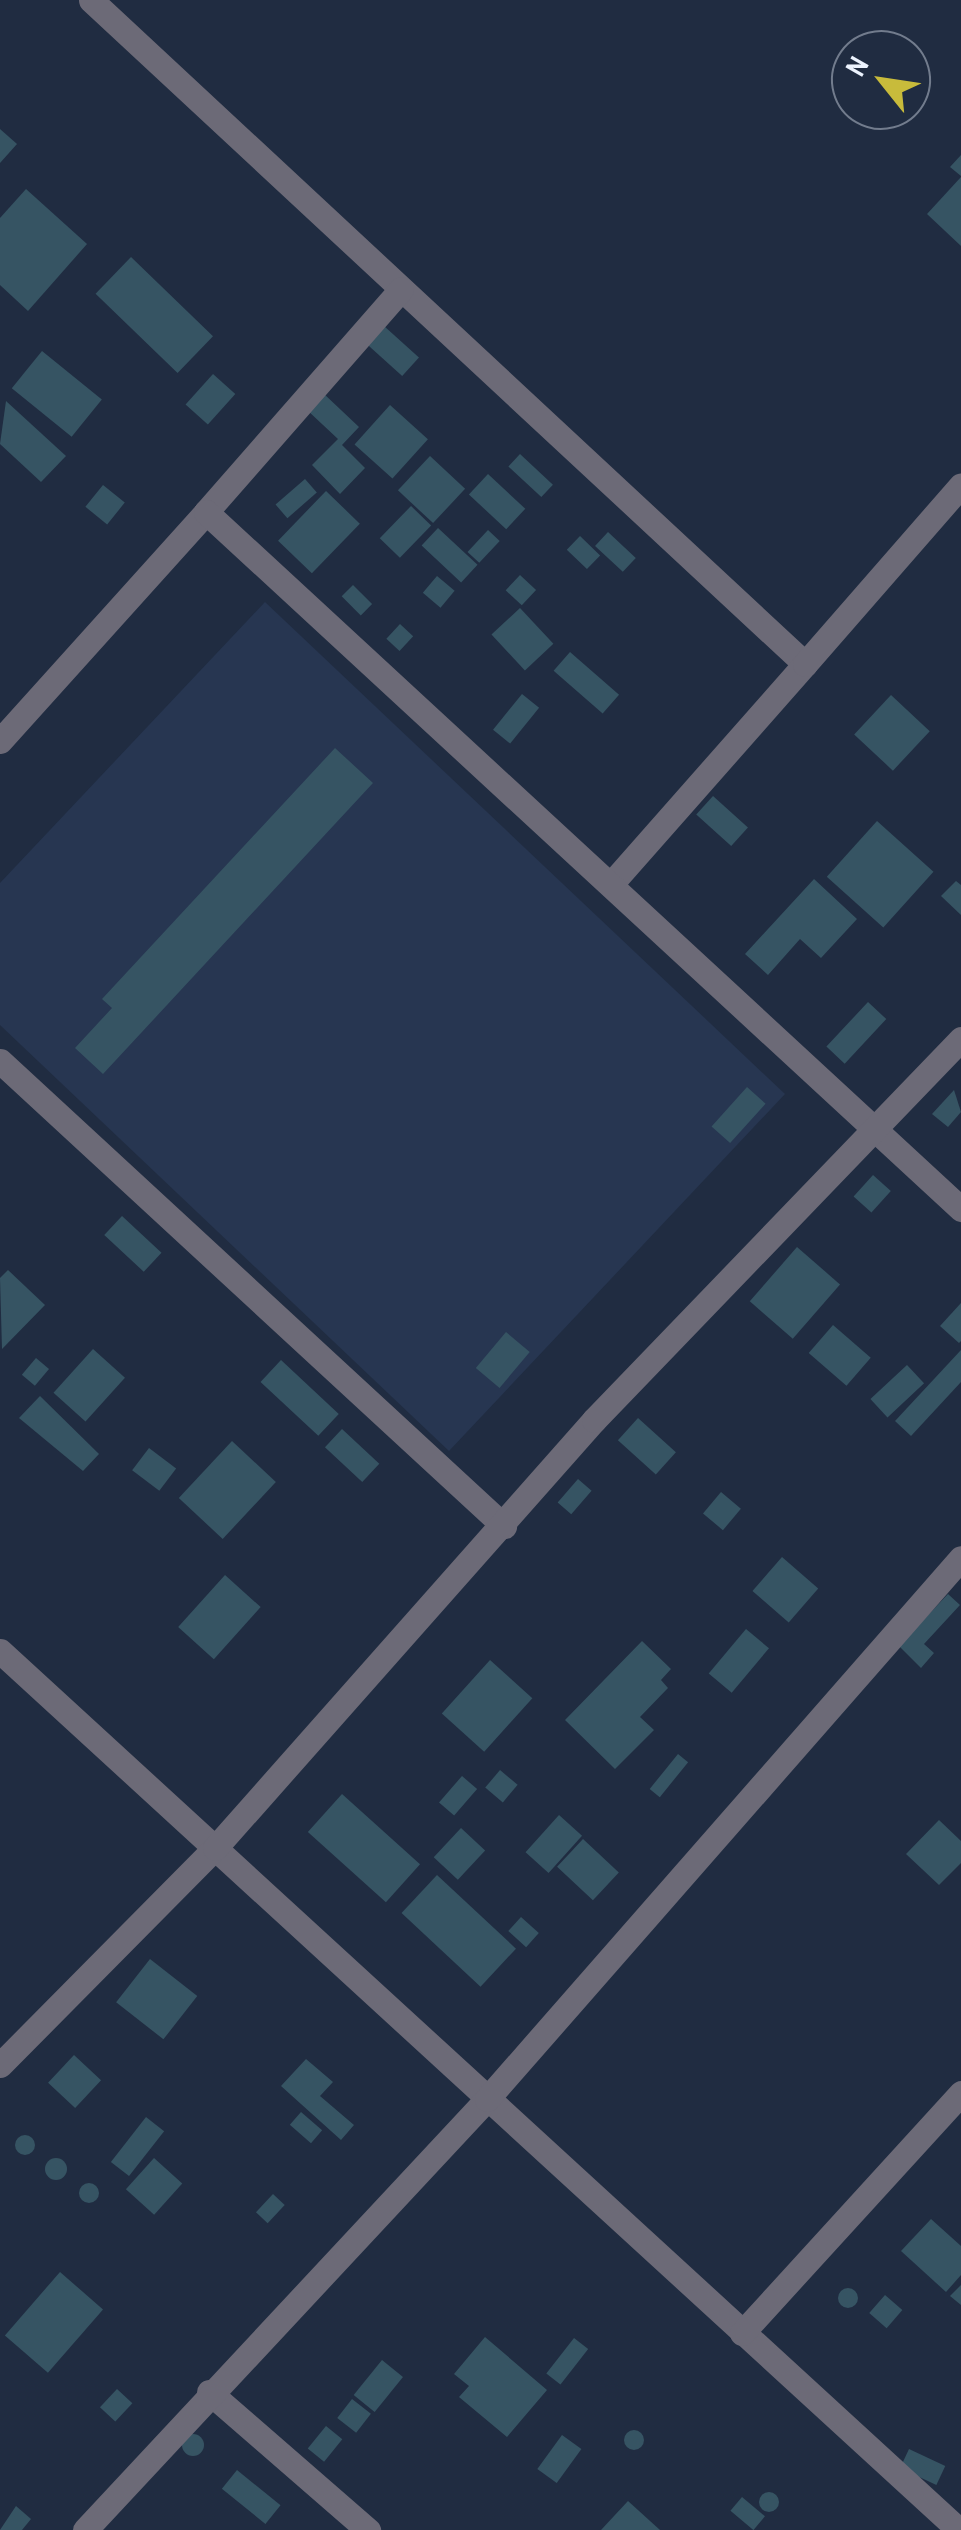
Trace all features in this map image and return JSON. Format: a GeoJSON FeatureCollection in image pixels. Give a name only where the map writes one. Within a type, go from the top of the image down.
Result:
{"type":"FeatureCollection","features":[{"type":"Feature","properties":{"kind":"street"},"geometry":{"type":"LineString","coordinates":[[91,0],[804,664]]}},
{"type":"Feature","properties":{"kind":"street"},"geometry":{"type":"LineString","coordinates":[[0,741],[400,289]]}},
{"type":"Feature","properties":{"kind":"street"},"geometry":{"type":"LineString","coordinates":[[614,881],[961,485]]}},
{"type":"Feature","properties":{"kind":"street"},"geometry":{"type":"LineString","coordinates":[[206,512],[614,881],[961,1208]]}},
{"type":"Feature","properties":{"kind":"street"},"geometry":{"type":"LineString","coordinates":[[0,2066],[214,1848],[504,1526],[961,1039]]}},
{"type":"Feature","properties":{"kind":"street"},"geometry":{"type":"LineString","coordinates":[[0,1061],[504,1526]]}},
{"type":"Feature","properties":{"kind":"street"},"geometry":{"type":"LineString","coordinates":[[85,2530],[209,2392],[488,2100],[961,1558]]}},
{"type":"Feature","properties":{"kind":"street"},"geometry":{"type":"LineString","coordinates":[[0,1650],[959,2530]]}},
{"type":"Feature","properties":{"kind":"street"},"geometry":{"type":"LineString","coordinates":[[742,2334],[961,2094]]}},
{"type":"Feature","properties":{"kind":"street"},"geometry":{"type":"LineString","coordinates":[[209,2392],[368,2530]]}},
{"type":"Feature","properties":{"kind":"shaded area"},"geometry":{"type":"Polygon","coordinates":[[[265,602],[785,1094],[449,1451],[0,1025],[0,883],[265,602]]]}},
{"type":"Feature","properties":{"kind":"building"},"geometry":{"type":"Polygon","coordinates":[[[0,129],[17,144],[0,163],[0,129]]]}},
{"type":"Feature","properties":{"kind":"building"},"geometry":{"type":"Polygon","coordinates":[[[961,155],[961,176],[950,167],[961,155]]]}},
{"type":"Feature","properties":{"kind":"building"},"geometry":{"type":"Polygon","coordinates":[[[961,177],[961,246],[927,214],[961,177]]]}},
{"type":"Feature","properties":{"kind":"building"},"geometry":{"type":"Polygon","coordinates":[[[26,189],[87,244],[28,311],[0,285],[0,218],[26,189]]]}},
{"type":"Feature","properties":{"kind":"building"},"geometry":{"type":"Polygon","coordinates":[[[131,257],[213,336],[178,373],[96,294],[131,257]]]}},
{"type":"Feature","properties":{"kind":"building"},"geometry":{"type":"Polygon","coordinates":[[[384,326],[419,357],[402,376],[367,345],[384,326]]]}},
{"type":"Feature","properties":{"kind":"building"},"geometry":{"type":"Polygon","coordinates":[[[42,351],[102,399],[72,437],[12,388],[42,351]]]}},
{"type":"Feature","properties":{"kind":"building"},"geometry":{"type":"Polygon","coordinates":[[[213,374],[235,394],[208,425],[186,404],[213,374]]]}},
{"type":"Feature","properties":{"kind":"building"},"geometry":{"type":"Polygon","coordinates":[[[323,393],[359,427],[342,445],[365,468],[340,494],[312,465],[338,439],[307,410],[323,393]]]}},
{"type":"Feature","properties":{"kind":"building"},"geometry":{"type":"Polygon","coordinates":[[[6,401],[66,456],[41,482],[0,444],[6,401]]]}},
{"type":"Feature","properties":{"kind":"building"},"geometry":{"type":"Polygon","coordinates":[[[390,405],[428,439],[392,479],[355,444],[390,405]]]}},
{"type":"Feature","properties":{"kind":"building"},"geometry":{"type":"Polygon","coordinates":[[[520,454],[553,485],[541,497],[508,466],[520,454]]]}},
{"type":"Feature","properties":{"kind":"building"},"geometry":{"type":"Polygon","coordinates":[[[430,456],[465,489],[433,523],[398,490],[430,456]]]}},
{"type":"Feature","properties":{"kind":"building"},"geometry":{"type":"Polygon","coordinates":[[[488,474],[525,509],[506,529],[469,494],[488,474]]]}},
{"type":"Feature","properties":{"kind":"building"},"geometry":{"type":"Polygon","coordinates":[[[305,479],[317,493],[287,518],[276,505],[305,479]]]}},
{"type":"Feature","properties":{"kind":"building"},"geometry":{"type":"Polygon","coordinates":[[[103,485],[125,503],[107,524],[85,507],[103,485]]]}},
{"type":"Feature","properties":{"kind":"building"},"geometry":{"type":"Polygon","coordinates":[[[326,491],[360,524],[312,573],[278,541],[326,491]]]}},
{"type":"Feature","properties":{"kind":"building"},"geometry":{"type":"Polygon","coordinates":[[[411,506],[431,525],[400,558],[380,538],[411,506]]]}},
{"type":"Feature","properties":{"kind":"building"},"geometry":{"type":"Polygon","coordinates":[[[438,528],[477,565],[461,582],[422,546],[438,528]]]}},
{"type":"Feature","properties":{"kind":"building"},"geometry":{"type":"Polygon","coordinates":[[[488,530],[500,541],[479,563],[468,552],[488,530]]]}},
{"type":"Feature","properties":{"kind":"building"},"geometry":{"type":"Polygon","coordinates":[[[608,532],[636,558],[623,572],[595,546],[608,532]]]}},
{"type":"Feature","properties":{"kind":"building"},"geometry":{"type":"Polygon","coordinates":[[[580,536],[600,555],[587,569],[567,550],[580,536]]]}},
{"type":"Feature","properties":{"kind":"building"},"geometry":{"type":"Polygon","coordinates":[[[520,575],[536,590],[522,605],[506,590],[520,575]]]}},
{"type":"Feature","properties":{"kind":"building"},"geometry":{"type":"Polygon","coordinates":[[[437,576],[455,591],[440,608],[423,593],[437,576]]]}},
{"type":"Feature","properties":{"kind":"building"},"geometry":{"type":"Polygon","coordinates":[[[353,585],[372,604],[361,615],[342,596],[353,585]]]}},
{"type":"Feature","properties":{"kind":"building"},"geometry":{"type":"Polygon","coordinates":[[[520,608],[553,644],[525,670],[491,635],[520,608]]]}},
{"type":"Feature","properties":{"kind":"building"},"geometry":{"type":"Polygon","coordinates":[[[400,624],[413,636],[400,651],[386,639],[400,624]]]}},
{"type":"Feature","properties":{"kind":"building"},"geometry":{"type":"Polygon","coordinates":[[[570,652],[619,695],[603,714],[554,671],[570,652]]]}},
{"type":"Feature","properties":{"kind":"building"},"geometry":{"type":"Polygon","coordinates":[[[522,694],[539,708],[510,744],[493,730],[522,694]]]}},
{"type":"Feature","properties":{"kind":"building"},"geometry":{"type":"Polygon","coordinates":[[[891,695],[930,731],[893,771],[854,734],[891,695]]]}},
{"type":"Feature","properties":{"kind":"building"},"geometry":{"type":"Polygon","coordinates":[[[335,748],[373,783],[103,1074],[75,1048],[112,1008],[102,999],[335,748]]]}},
{"type":"Feature","properties":{"kind":"building"},"geometry":{"type":"Polygon","coordinates":[[[713,796],[748,827],[731,846],[696,815],[713,796]]]}},
{"type":"Feature","properties":{"kind":"building"},"geometry":{"type":"Polygon","coordinates":[[[877,821],[933,872],[883,928],[827,877],[877,821]]]}},
{"type":"Feature","properties":{"kind":"building"},"geometry":{"type":"Polygon","coordinates":[[[814,879],[857,919],[821,958],[800,939],[768,975],[745,954],[814,879]]]}},
{"type":"Feature","properties":{"kind":"building"},"geometry":{"type":"Polygon","coordinates":[[[956,881],[961,885],[961,915],[941,896],[956,881]]]}},
{"type":"Feature","properties":{"kind":"building"},"geometry":{"type":"Polygon","coordinates":[[[868,1002],[886,1019],[845,1064],[826,1047],[868,1002]]]}},
{"type":"Feature","properties":{"kind":"building"},"geometry":{"type":"Polygon","coordinates":[[[747,1087],[766,1104],[730,1143],[712,1126],[747,1087]]]}},
{"type":"Feature","properties":{"kind":"building"},"geometry":{"type":"Polygon","coordinates":[[[954,1090],[961,1112],[948,1127],[932,1114],[954,1090]]]}},
{"type":"Feature","properties":{"kind":"building"},"geometry":{"type":"Polygon","coordinates":[[[873,1175],[891,1191],[871,1213],[854,1197],[873,1175]]]}},
{"type":"Feature","properties":{"kind":"building"},"geometry":{"type":"Polygon","coordinates":[[[122,1216],[161,1253],[144,1272],[104,1235],[122,1216]]]}},
{"type":"Feature","properties":{"kind":"building"},"geometry":{"type":"Polygon","coordinates":[[[797,1247],[840,1284],[793,1339],[750,1301],[797,1247]]]}},
{"type":"Feature","properties":{"kind":"building"},"geometry":{"type":"Polygon","coordinates":[[[8,1270],[45,1305],[2,1349],[0,1278],[8,1270]]]}},
{"type":"Feature","properties":{"kind":"building"},"geometry":{"type":"Polygon","coordinates":[[[961,1303],[961,1341],[959,1343],[940,1326],[961,1303]]]}},
{"type":"Feature","properties":{"kind":"building"},"geometry":{"type":"Polygon","coordinates":[[[833,1325],[871,1358],[846,1386],[809,1353],[833,1325]]]}},
{"type":"Feature","properties":{"kind":"building"},"geometry":{"type":"Polygon","coordinates":[[[506,1332],[530,1352],[500,1388],[476,1368],[506,1332]]]}},
{"type":"Feature","properties":{"kind":"building"},"geometry":{"type":"Polygon","coordinates":[[[93,1349],[125,1378],[85,1422],[54,1393],[93,1349]]]}},
{"type":"Feature","properties":{"kind":"building"},"geometry":{"type":"Polygon","coordinates":[[[961,1350],[961,1382],[911,1436],[895,1421],[961,1350]]]}},
{"type":"Feature","properties":{"kind":"building"},"geometry":{"type":"Polygon","coordinates":[[[36,1358],[49,1369],[35,1386],[22,1375],[36,1358]]]}},
{"type":"Feature","properties":{"kind":"building"},"geometry":{"type":"Polygon","coordinates":[[[281,1360],[339,1414],[318,1436],[261,1382],[281,1360]]]}},
{"type":"Feature","properties":{"kind":"building"},"geometry":{"type":"Polygon","coordinates":[[[907,1365],[924,1383],[887,1417],[870,1399],[907,1365]]]}},
{"type":"Feature","properties":{"kind":"building"},"geometry":{"type":"Polygon","coordinates":[[[40,1396],[99,1454],[83,1471],[19,1418],[40,1396]]]}},
{"type":"Feature","properties":{"kind":"building"},"geometry":{"type":"Polygon","coordinates":[[[638,1418],[676,1452],[656,1474],[618,1440],[638,1418]]]}},
{"type":"Feature","properties":{"kind":"building"},"geometry":{"type":"Polygon","coordinates":[[[342,1429],[379,1464],[362,1482],[325,1447],[342,1429]]]}},
{"type":"Feature","properties":{"kind":"building"},"geometry":{"type":"Polygon","coordinates":[[[232,1441],[276,1482],[223,1539],[179,1498],[232,1441]]]}},
{"type":"Feature","properties":{"kind":"building"},"geometry":{"type":"Polygon","coordinates":[[[149,1448],[176,1468],[159,1491],[132,1470],[149,1448]]]}},
{"type":"Feature","properties":{"kind":"building"},"geometry":{"type":"Polygon","coordinates":[[[578,1479],[592,1491],[571,1514],[558,1502],[578,1479]]]}},
{"type":"Feature","properties":{"kind":"building"},"geometry":{"type":"Polygon","coordinates":[[[721,1492],[741,1509],[723,1530],[703,1513],[721,1492]]]}},
{"type":"Feature","properties":{"kind":"building"},"geometry":{"type":"Polygon","coordinates":[[[782,1557],[818,1588],[789,1622],[752,1591],[782,1557]]]}},
{"type":"Feature","properties":{"kind":"building"},"geometry":{"type":"Polygon","coordinates":[[[225,1575],[261,1607],[214,1659],[178,1627],[225,1575]]]}},
{"type":"Feature","properties":{"kind":"building"},"geometry":{"type":"Polygon","coordinates":[[[948,1594],[960,1605],[924,1644],[934,1653],[921,1668],[899,1646],[948,1594]]]}},
{"type":"Feature","properties":{"kind":"building"},"geometry":{"type":"Polygon","coordinates":[[[746,1629],[769,1648],[732,1693],[709,1673],[746,1629]]]}},
{"type":"Feature","properties":{"kind":"building"},"geometry":{"type":"Polygon","coordinates":[[[642,1641],[671,1669],[661,1680],[668,1688],[640,1717],[654,1730],[615,1769],[565,1720],[642,1641]]]}},
{"type":"Feature","properties":{"kind":"building"},"geometry":{"type":"Polygon","coordinates":[[[490,1660],[532,1698],[484,1752],[442,1714],[490,1660]]]}},
{"type":"Feature","properties":{"kind":"building"},"geometry":{"type":"Polygon","coordinates":[[[678,1754],[688,1762],[660,1797],[650,1789],[678,1754]]]}},
{"type":"Feature","properties":{"kind":"building"},"geometry":{"type":"Polygon","coordinates":[[[500,1770],[518,1785],[503,1802],[485,1788],[500,1770]]]}},
{"type":"Feature","properties":{"kind":"building"},"geometry":{"type":"Polygon","coordinates":[[[462,1776],[477,1789],[454,1816],[439,1802],[462,1776]]]}},
{"type":"Feature","properties":{"kind":"building"},"geometry":{"type":"Polygon","coordinates":[[[342,1794],[420,1864],[386,1902],[308,1832],[342,1794]]]}},
{"type":"Feature","properties":{"kind":"building"},"geometry":{"type":"Polygon","coordinates":[[[559,1815],[582,1836],[549,1873],[526,1852],[559,1815]]]}},
{"type":"Feature","properties":{"kind":"building"},"geometry":{"type":"Polygon","coordinates":[[[939,1820],[961,1841],[961,1863],[939,1885],[906,1854],[939,1820]]]}},
{"type":"Feature","properties":{"kind":"building"},"geometry":{"type":"Polygon","coordinates":[[[461,1828],[485,1851],[458,1880],[434,1857],[461,1828]]]}},
{"type":"Feature","properties":{"kind":"building"},"geometry":{"type":"Polygon","coordinates":[[[583,1839],[619,1872],[593,1900],[557,1867],[583,1839]]]}},
{"type":"Feature","properties":{"kind":"building"},"geometry":{"type":"Polygon","coordinates":[[[437,1875],[516,1949],[481,1987],[402,1913],[437,1875]]]}},
{"type":"Feature","properties":{"kind":"building"},"geometry":{"type":"Polygon","coordinates":[[[521,1917],[539,1933],[526,1947],[508,1931],[521,1917]]]}},
{"type":"Feature","properties":{"kind":"building"},"geometry":{"type":"Polygon","coordinates":[[[150,1959],[197,1996],[163,2039],[116,2002],[150,1959]]]}},
{"type":"Feature","properties":{"kind":"building"},"geometry":{"type":"Polygon","coordinates":[[[74,2055],[101,2080],[75,2108],[48,2083],[74,2055]]]}},
{"type":"Feature","properties":{"kind":"building"},"geometry":{"type":"Polygon","coordinates":[[[306,2059],[333,2082],[320,2096],[354,2125],[341,2140],[281,2086],[306,2059]]]}},
{"type":"Feature","properties":{"kind":"building"},"geometry":{"type":"Polygon","coordinates":[[[301,2112],[322,2130],[311,2143],[290,2125],[301,2112]]]}},
{"type":"Feature","properties":{"kind":"building"},"geometry":{"type":"Polygon","coordinates":[[[146,2117],[164,2131],[129,2176],[111,2162],[146,2117]]]}},
{"type":"Feature","properties":{"kind":"building"},"geometry":{"type":"Polygon","coordinates":[[[21,2135],[29,2135],[35,2145],[29,2155],[21,2155],[15,2149],[15,2141],[21,2135]]]}},
{"type":"Feature","properties":{"kind":"building"},"geometry":{"type":"Polygon","coordinates":[[[56,2158],[67,2169],[56,2180],[45,2169],[56,2158]]]}},
{"type":"Feature","properties":{"kind":"building"},"geometry":{"type":"Polygon","coordinates":[[[154,2158],[182,2183],[154,2215],[126,2189],[154,2158]]]}},
{"type":"Feature","properties":{"kind":"building"},"geometry":{"type":"Polygon","coordinates":[[[85,2183],[93,2183],[99,2193],[93,2203],[85,2203],[79,2197],[79,2189],[85,2183]]]}},
{"type":"Feature","properties":{"kind":"building"},"geometry":{"type":"Polygon","coordinates":[[[273,2194],[285,2205],[268,2223],[256,2212],[273,2194]]]}},
{"type":"Feature","properties":{"kind":"building"},"geometry":{"type":"Polygon","coordinates":[[[931,2219],[961,2246],[961,2275],[946,2292],[901,2251],[931,2219]]]}},
{"type":"Feature","properties":{"kind":"building"},"geometry":{"type":"Polygon","coordinates":[[[60,2272],[103,2309],[48,2373],[5,2335],[60,2272]]]}},
{"type":"Feature","properties":{"kind":"building"},"geometry":{"type":"Polygon","coordinates":[[[961,2285],[961,2305],[950,2296],[961,2285]]]}},
{"type":"Feature","properties":{"kind":"building"},"geometry":{"type":"Polygon","coordinates":[[[848,2288],[858,2298],[848,2308],[838,2298],[848,2288]]]}},
{"type":"Feature","properties":{"kind":"building"},"geometry":{"type":"Polygon","coordinates":[[[885,2295],[902,2310],[887,2328],[869,2313],[885,2295]]]}},
{"type":"Feature","properties":{"kind":"building"},"geometry":{"type":"Polygon","coordinates":[[[485,2337],[547,2390],[507,2437],[459,2397],[469,2386],[454,2374],[485,2337]]]}},
{"type":"Feature","properties":{"kind":"building"},"geometry":{"type":"Polygon","coordinates":[[[574,2338],[588,2349],[560,2385],[546,2373],[574,2338]]]}},
{"type":"Feature","properties":{"kind":"building"},"geometry":{"type":"Polygon","coordinates":[[[382,2360],[403,2377],[375,2412],[354,2395],[382,2360]]]}},
{"type":"Feature","properties":{"kind":"building"},"geometry":{"type":"Polygon","coordinates":[[[117,2389],[132,2403],[115,2422],[100,2407],[117,2389]]]}},
{"type":"Feature","properties":{"kind":"building"},"geometry":{"type":"Polygon","coordinates":[[[352,2399],[371,2414],[356,2433],[337,2418],[352,2399]]]}},
{"type":"Feature","properties":{"kind":"building"},"geometry":{"type":"Polygon","coordinates":[[[326,2426],[342,2439],[324,2462],[308,2449],[326,2426]]]}},
{"type":"Feature","properties":{"kind":"building"},"geometry":{"type":"Polygon","coordinates":[[[634,2430],[644,2440],[634,2450],[624,2440],[634,2430]]]}},
{"type":"Feature","properties":{"kind":"building"},"geometry":{"type":"Polygon","coordinates":[[[193,2434],[201,2437],[201,2453],[193,2456],[185,2453],[182,2445],[185,2437],[193,2434]]]}},
{"type":"Feature","properties":{"kind":"building"},"geometry":{"type":"Polygon","coordinates":[[[562,2435],[581,2449],[557,2483],[537,2469],[562,2435]]]}},
{"type":"Feature","properties":{"kind":"building"},"geometry":{"type":"Polygon","coordinates":[[[909,2449],[945,2466],[936,2485],[900,2468],[909,2449]]]}},
{"type":"Feature","properties":{"kind":"building"},"geometry":{"type":"Polygon","coordinates":[[[237,2470],[281,2505],[265,2524],[222,2489],[237,2470]]]}},
{"type":"Feature","properties":{"kind":"building"},"geometry":{"type":"Polygon","coordinates":[[[765,2492],[773,2492],[779,2502],[773,2512],[765,2512],[759,2506],[759,2498],[765,2492]]]}},
{"type":"Feature","properties":{"kind":"building"},"geometry":{"type":"Polygon","coordinates":[[[742,2497],[765,2516],[753,2530],[730,2511],[742,2497]]]}},
{"type":"Feature","properties":{"kind":"building"},"geometry":{"type":"Polygon","coordinates":[[[628,2501],[660,2530],[601,2530],[628,2501]]]}},
{"type":"Feature","properties":{"kind":"building"},"geometry":{"type":"Polygon","coordinates":[[[16,2506],[31,2519],[22,2530],[0,2530],[16,2506]]]}}]}
